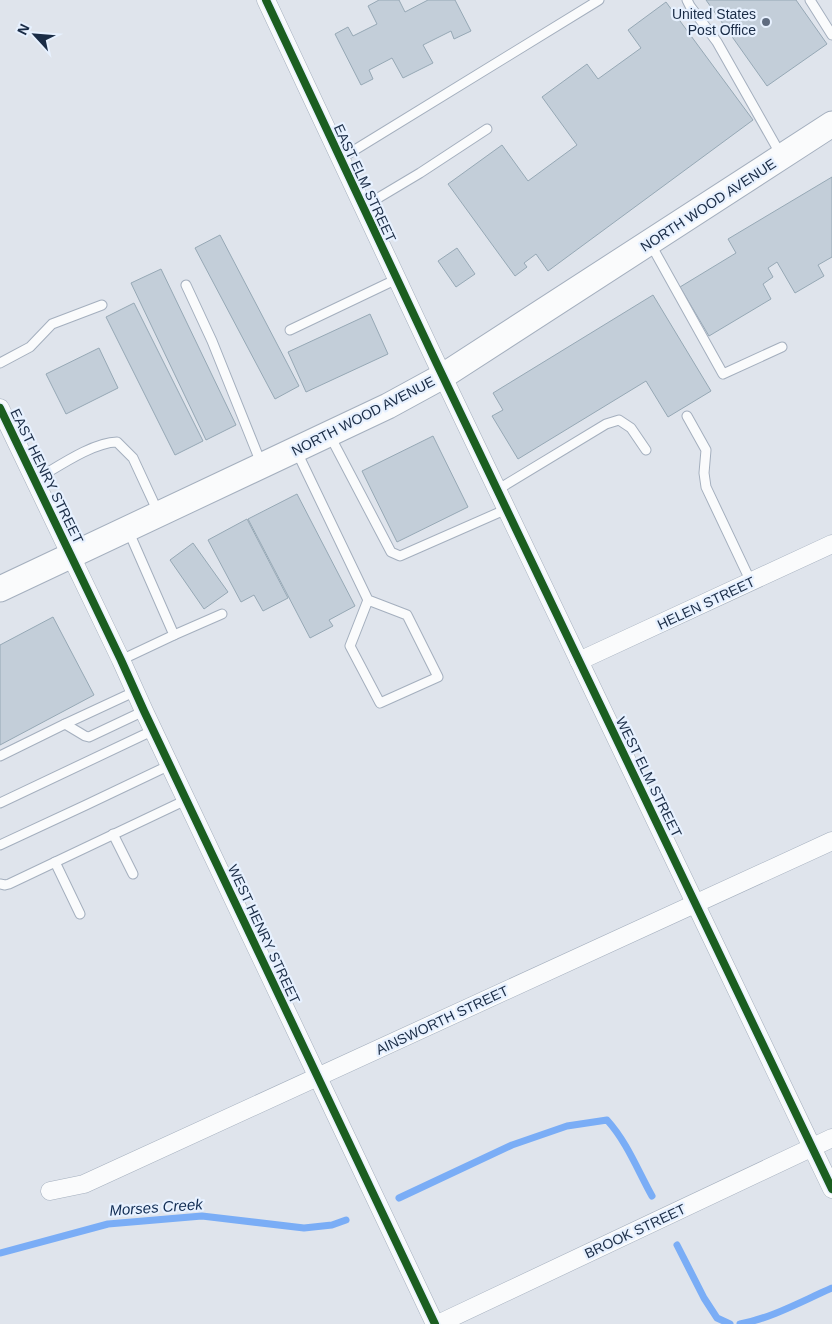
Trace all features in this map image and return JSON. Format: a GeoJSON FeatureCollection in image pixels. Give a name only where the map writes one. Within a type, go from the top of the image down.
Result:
{"type":"FeatureCollection","features":[{"type":"Feature","properties":{"kind":"main road","name":"NORTH WOOD AVENUE"},"geometry":{"type":"LineString","coordinates":[[0,589],[395,403],[442,376],[832,124]]}},
{"type":"Feature","properties":{"kind":"street","name":"EAST ELM STREET"},"geometry":{"type":"LineString","coordinates":[[266,0],[442,376]]}},
{"type":"Feature","properties":{"kind":"street","name":"WEST ELM STREET"},"geometry":{"type":"LineString","coordinates":[[442,376],[832,1189]]}},
{"type":"Feature","properties":{"kind":"street","name":"EAST HENRY STREET"},"geometry":{"type":"LineString","coordinates":[[0,408],[71,556]]}},
{"type":"Feature","properties":{"kind":"street","name":"HELEN STREET"},"geometry":{"type":"LineString","coordinates":[[579,661],[832,544]]}},
{"type":"Feature","properties":{"kind":"street","name":"WEST HENRY STREET"},"geometry":{"type":"LineString","coordinates":[[71,556],[434,1324]]}},
{"type":"Feature","properties":{"kind":"street","name":"AINSWORTH STREET"},"geometry":{"type":"LineString","coordinates":[[50,1191],[84,1184],[832,842]]}},
{"type":"Feature","properties":{"kind":"street","name":"BROOK STREET"},"geometry":{"type":"LineString","coordinates":[[438,1324],[832,1138]]}},
{"type":"Feature","properties":{"kind":"lane"},"geometry":{"type":"LineString","coordinates":[[340,159],[599,0]]}},
{"type":"Feature","properties":{"kind":"lane"},"geometry":{"type":"LineString","coordinates":[[687,0],[717,42],[782,157]]}},
{"type":"Feature","properties":{"kind":"lane"},"geometry":{"type":"LineString","coordinates":[[810,0],[832,35]]}},
{"type":"Feature","properties":{"kind":"lane"},"geometry":{"type":"LineString","coordinates":[[363,207],[420,173],[486,129]]}},
{"type":"Feature","properties":{"kind":"lane"},"geometry":{"type":"LineString","coordinates":[[650,243],[722,374],[782,347]]}},
{"type":"Feature","properties":{"kind":"lane"},"geometry":{"type":"LineString","coordinates":[[290,330],[397,279]]}},
{"type":"Feature","properties":{"kind":"lane"},"geometry":{"type":"LineString","coordinates":[[186,286],[212,341],[262,466]]}},
{"type":"Feature","properties":{"kind":"lane"},"geometry":{"type":"LineString","coordinates":[[0,363],[30,347],[52,324],[102,306]]}},
{"type":"Feature","properties":{"kind":"lane"},"geometry":{"type":"LineString","coordinates":[[687,416],[706,450],[704,473],[706,487],[751,582]]}},
{"type":"Feature","properties":{"kind":"lane"},"geometry":{"type":"LineString","coordinates":[[497,490],[606,424],[619,420],[631,428],[646,450]]}},
{"type":"Feature","properties":{"kind":"lane"},"geometry":{"type":"LineString","coordinates":[[329,434],[391,552],[400,556],[507,509]]}},
{"type":"Feature","properties":{"kind":"lane"},"geometry":{"type":"LineString","coordinates":[[35,480],[92,448],[109,442],[117,442],[133,458],[159,514]]}},
{"type":"Feature","properties":{"kind":"lane"},"geometry":{"type":"LineString","coordinates":[[296,450],[368,600],[407,615],[438,677],[380,703],[350,646],[368,600]]}},
{"type":"Feature","properties":{"kind":"lane"},"geometry":{"type":"LineString","coordinates":[[128,529],[174,635]]}},
{"type":"Feature","properties":{"kind":"lane"},"geometry":{"type":"LineString","coordinates":[[121,660],[222,614]]}},
{"type":"Feature","properties":{"kind":"lane"},"geometry":{"type":"LineString","coordinates":[[0,756],[136,691]]}},
{"type":"Feature","properties":{"kind":"lane"},"geometry":{"type":"LineString","coordinates":[[66,724],[85,736],[91,737],[144,711]]}},
{"type":"Feature","properties":{"kind":"lane"},"geometry":{"type":"LineString","coordinates":[[0,803],[154,730]]}},
{"type":"Feature","properties":{"kind":"lane"},"geometry":{"type":"LineString","coordinates":[[0,844],[170,765]]}},
{"type":"Feature","properties":{"kind":"lane"},"geometry":{"type":"LineString","coordinates":[[0,884],[9,884],[186,800]]}},
{"type":"Feature","properties":{"kind":"lane"},"geometry":{"type":"LineString","coordinates":[[113,834],[133,874]]}},
{"type":"Feature","properties":{"kind":"lane"},"geometry":{"type":"LineString","coordinates":[[55,862],[80,914]]}},
{"type":"Feature","properties":{"kind":"building"},"geometry":{"type":"Polygon","coordinates":[[[379,0],[399,0],[405,12],[428,0],[455,0],[471,31],[454,39],[451,31],[423,45],[433,63],[403,78],[392,58],[369,70],[373,79],[361,85],[335,34],[348,27],[353,36],[377,24],[368,6],[379,0]]]}},
{"type":"Feature","properties":{"kind":"building","name":"United States Post Office"},"geometry":{"type":"Polygon","coordinates":[[[706,0],[796,0],[827,44],[767,86],[706,0]]]}},
{"type":"Feature","properties":{"kind":"building"},"geometry":{"type":"Polygon","coordinates":[[[666,2],[753,120],[548,271],[536,254],[524,263],[527,267],[515,276],[448,184],[502,145],[528,181],[577,145],[542,97],[587,64],[598,79],[641,48],[628,30],[666,2]]]}},
{"type":"Feature","properties":{"kind":"building"},"geometry":{"type":"Polygon","coordinates":[[[832,177],[832,257],[818,265],[824,276],[795,293],[777,262],[768,268],[773,277],[763,284],[771,299],[709,336],[680,287],[736,253],[728,239],[832,177]]]}},
{"type":"Feature","properties":{"kind":"building"},"geometry":{"type":"Polygon","coordinates":[[[220,235],[299,386],[275,399],[195,248],[220,235]]]}},
{"type":"Feature","properties":{"kind":"building"},"geometry":{"type":"Polygon","coordinates":[[[457,248],[475,274],[456,287],[438,261],[457,248]]]}},
{"type":"Feature","properties":{"kind":"building"},"geometry":{"type":"Polygon","coordinates":[[[161,269],[236,425],[206,440],[131,283],[161,269]]]}},
{"type":"Feature","properties":{"kind":"building"},"geometry":{"type":"Polygon","coordinates":[[[653,295],[711,391],[668,417],[646,381],[518,459],[492,416],[503,410],[493,393],[653,295]]]}},
{"type":"Feature","properties":{"kind":"building"},"geometry":{"type":"Polygon","coordinates":[[[134,303],[203,441],[175,455],[106,317],[134,303]]]}},
{"type":"Feature","properties":{"kind":"building"},"geometry":{"type":"Polygon","coordinates":[[[370,314],[388,354],[306,392],[288,352],[370,314]]]}},
{"type":"Feature","properties":{"kind":"building"},"geometry":{"type":"Polygon","coordinates":[[[99,348],[118,388],[66,414],[46,374],[99,348]]]}},
{"type":"Feature","properties":{"kind":"building"},"geometry":{"type":"Polygon","coordinates":[[[433,436],[468,507],[397,542],[362,471],[433,436]]]}},
{"type":"Feature","properties":{"kind":"building"},"geometry":{"type":"Polygon","coordinates":[[[297,494],[355,606],[329,620],[333,626],[310,638],[248,519],[297,494]]]}},
{"type":"Feature","properties":{"kind":"building"},"geometry":{"type":"Polygon","coordinates":[[[247,519],[288,598],[263,611],[254,595],[241,602],[208,540],[247,519]]]}},
{"type":"Feature","properties":{"kind":"building"},"geometry":{"type":"Polygon","coordinates":[[[193,543],[228,592],[204,609],[170,560],[193,543]]]}},
{"type":"Feature","properties":{"kind":"building"},"geometry":{"type":"Polygon","coordinates":[[[53,617],[94,695],[0,745],[0,645],[53,617]]]}},
{"type":"Feature","properties":{"kind":"waterway","name":"Morses Creek"},"geometry":{"type":"LineString","coordinates":[[399,1198],[512,1145],[567,1126],[607,1120],[626,1147],[652,1196]]}},
{"type":"Feature","properties":{"kind":"waterway","name":"Morses Creek"},"geometry":{"type":"LineString","coordinates":[[0,1253],[108,1224],[202,1216],[304,1228],[332,1225],[346,1220]]}},
{"type":"Feature","properties":{"kind":"waterway","name":"Morses Creek"},"geometry":{"type":"LineString","coordinates":[[677,1245],[704,1298],[717,1318],[730,1324]]}},
{"type":"Feature","properties":{"kind":"waterway","name":"Morses Creek"},"geometry":{"type":"LineString","coordinates":[[740,1324],[775,1313],[832,1288]]}},
{"type":"Feature","properties":{"kind":"cycle path"},"geometry":{"type":"LineString","coordinates":[[266,0],[436,362],[832,1189]]}},
{"type":"Feature","properties":{"kind":"cycle path"},"geometry":{"type":"LineString","coordinates":[[0,408],[435,1324]]}},
{"type":"Feature","properties":{"kind":"place","name":"United States Post Office"},"geometry":{"type":"Point","coordinates":[766,22]}}]}
